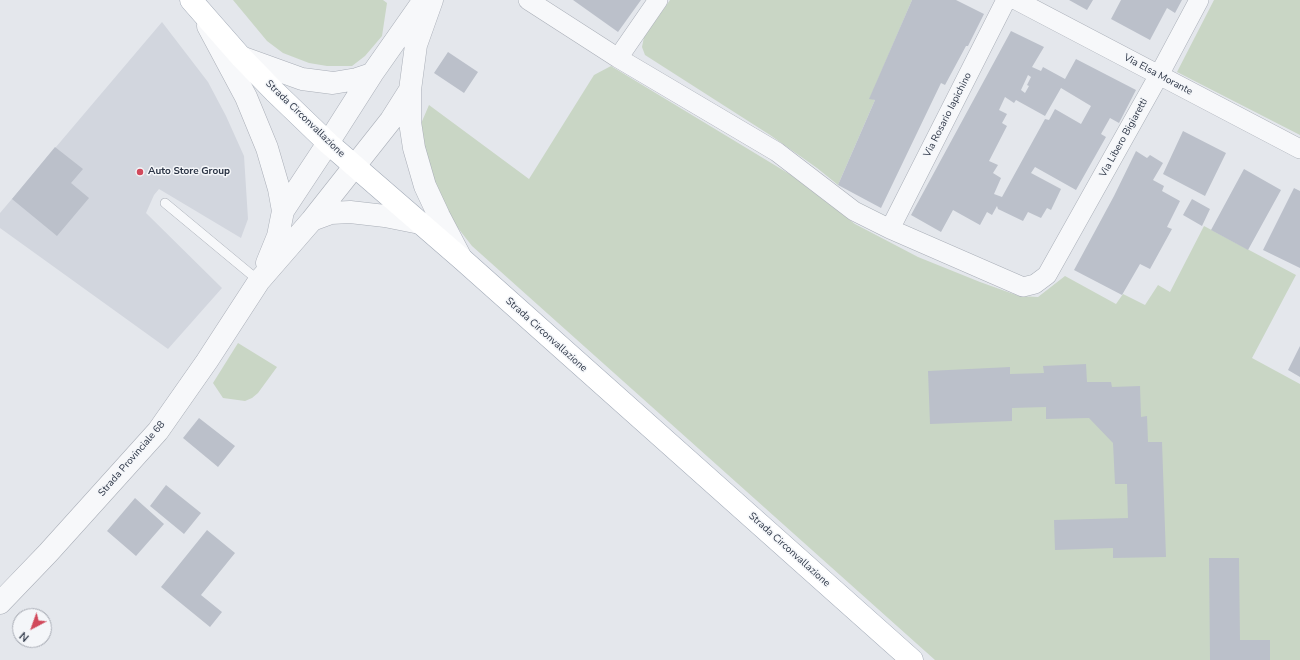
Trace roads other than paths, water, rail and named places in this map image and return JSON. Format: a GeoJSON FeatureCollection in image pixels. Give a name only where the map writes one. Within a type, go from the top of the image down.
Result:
{"type":"FeatureCollection","features":[{"type":"Feature","properties":{"kind":"main road","name":"Strada Circonvallazione"},"geometry":{"type":"LineString","coordinates":[[196,7],[241,57],[328,143],[463,260],[912,660]]}},
{"type":"Feature","properties":{"kind":"street"},"geometry":{"type":"LineString","coordinates":[[282,211],[372,74],[424,0]]}},
{"type":"Feature","properties":{"kind":"street"},"geometry":{"type":"LineString","coordinates":[[432,0],[416,45],[410,90],[410,122],[414,148],[425,186],[439,216],[463,260]]}},
{"type":"Feature","properties":{"kind":"street"},"geometry":{"type":"LineString","coordinates":[[528,0],[618,58],[777,152],[854,211],[890,229]]}},
{"type":"Feature","properties":{"kind":"street"},"geometry":{"type":"LineString","coordinates":[[618,58],[658,0]]}},
{"type":"Feature","properties":{"kind":"street","name":"Via Rosario Iapichino"},"geometry":{"type":"LineString","coordinates":[[890,229],[1006,0]]}},
{"type":"Feature","properties":{"kind":"street","name":"Via Elsa Morante"},"geometry":{"type":"LineString","coordinates":[[1016,0],[1300,149]]}},
{"type":"Feature","properties":{"kind":"street","name":"Via Libero Bigiaretti"},"geometry":{"type":"LineString","coordinates":[[890,229],[1023,287],[1035,284],[1047,276],[1199,0]]}},
{"type":"Feature","properties":{"kind":"street"},"geometry":{"type":"LineString","coordinates":[[196,7],[246,96],[267,148],[279,189],[282,211],[278,236],[259,281]]}},
{"type":"Feature","properties":{"kind":"street"},"geometry":{"type":"LineString","coordinates":[[241,57],[302,79],[325,82],[333,83],[357,79],[372,74]]}},
{"type":"Feature","properties":{"kind":"street"},"geometry":{"type":"LineString","coordinates":[[259,281],[312,220],[391,120],[410,90]]}},
{"type":"Feature","properties":{"kind":"street"},"geometry":{"type":"LineString","coordinates":[[312,220],[331,213],[350,212],[385,216],[420,223]]}},
{"type":"Feature","properties":{"kind":"street","name":"Strada Provinciale 68"},"geometry":{"type":"LineString","coordinates":[[0,602],[48,553],[158,431],[207,361],[259,281]]}},
{"type":"Feature","properties":{"kind":"lane"},"geometry":{"type":"LineString","coordinates":[[165,203],[259,281]]}},
{"type":"Feature","properties":{"kind":"place","name":"Auto Store Group"},"geometry":{"type":"Point","coordinates":[140,172]}}]}
